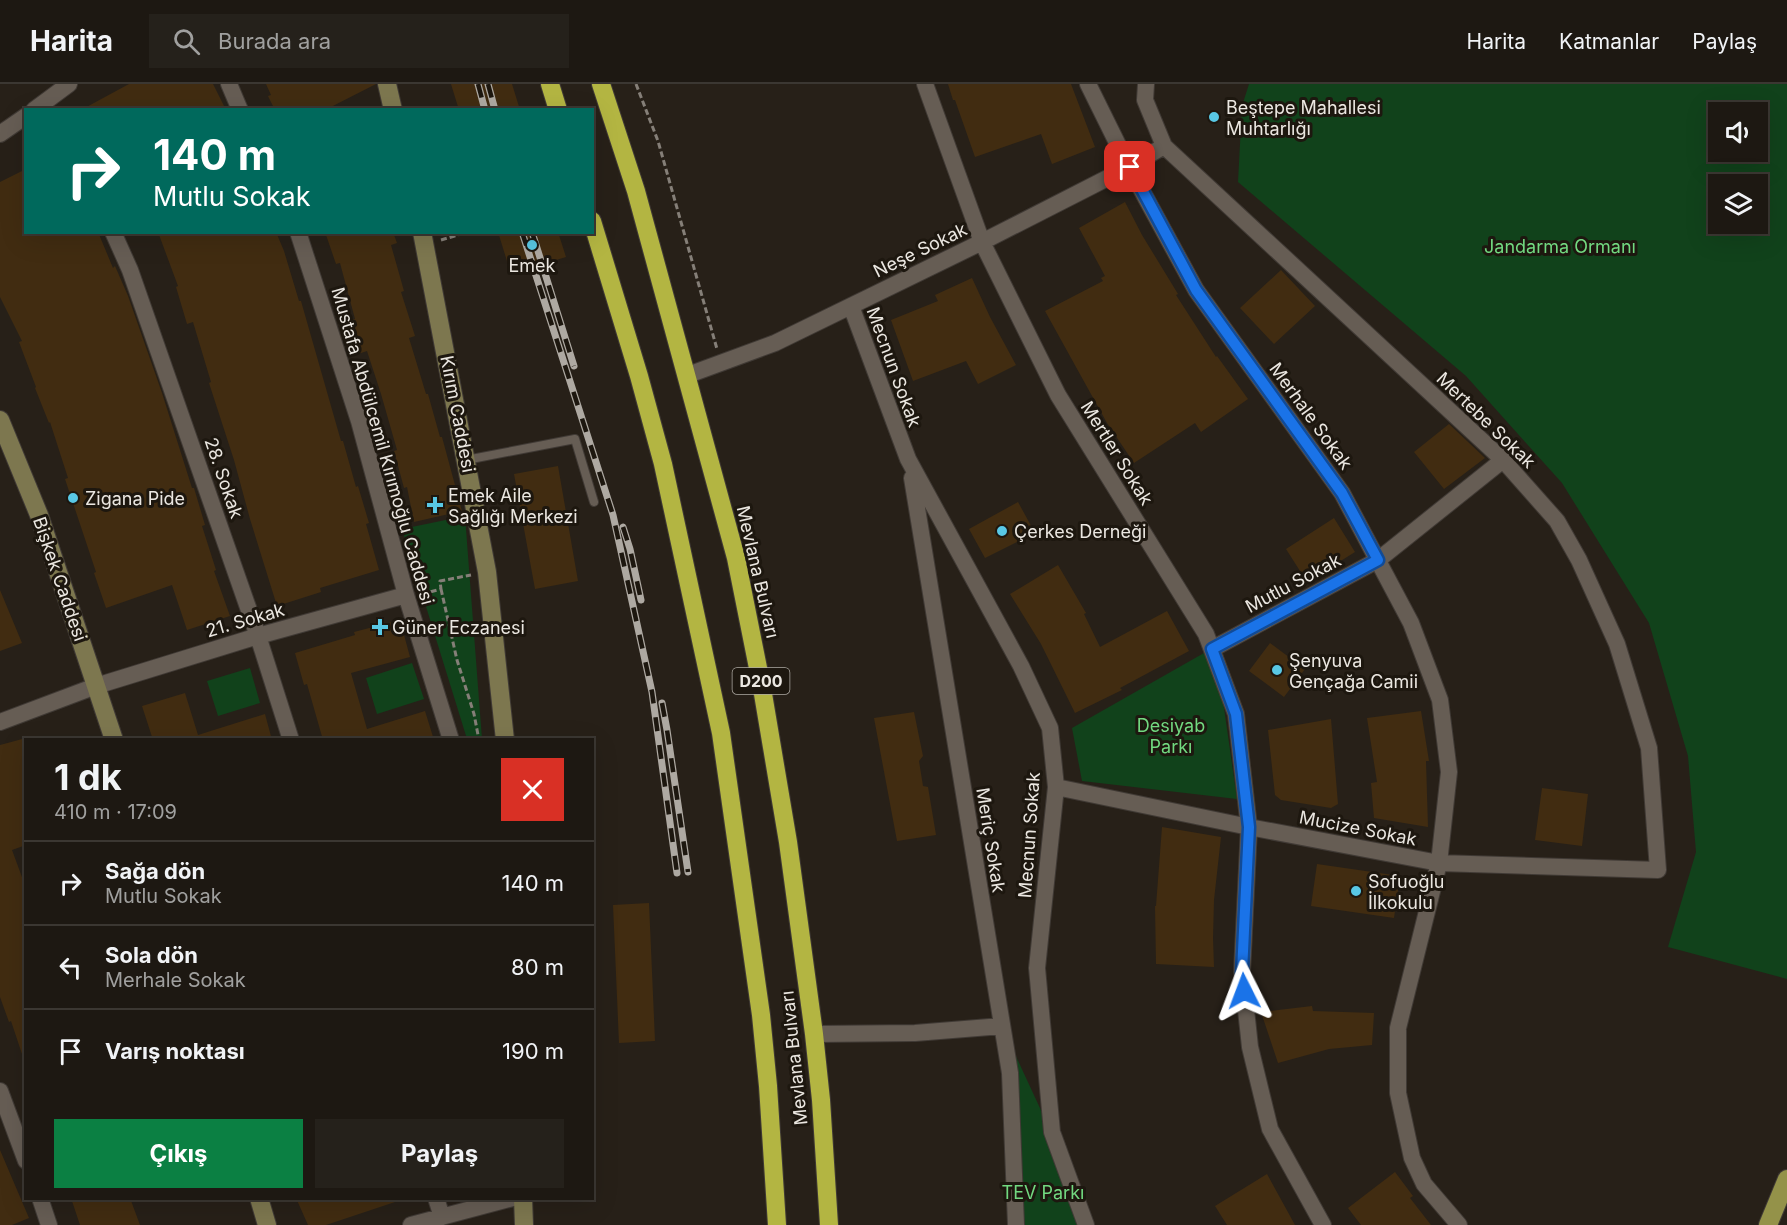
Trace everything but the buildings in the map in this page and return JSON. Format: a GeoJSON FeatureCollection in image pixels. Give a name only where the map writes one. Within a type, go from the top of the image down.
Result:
{"type":"FeatureCollection","features":[{"type":"Feature","properties":{"kind":"highway"},"geometry":{"type":"LineString","coordinates":[[550,84],[557,108]]}},
{"type":"Feature","properties":{"kind":"highway","name":"Mevlana Bulvarı"},"geometry":{"type":"LineString","coordinates":[[601,84],[624,149],[688,375],[736,558],[762,687],[788,842],[814,1034],[821,1100],[829,1225]]}},
{"type":"Feature","properties":{"kind":"highway","name":"D200"},"geometry":{"type":"LineString","coordinates":[[609,84],[624,149]]}},
{"type":"Feature","properties":{"kind":"highway","name":"Mevlana Bulvarı"},"geometry":{"type":"LineString","coordinates":[[594,228],[663,464],[721,734],[761,1015],[777,1225]]}},
{"type":"Feature","properties":{"kind":"main road"},"geometry":{"type":"LineString","coordinates":[[1768,1225],[1787,1179]]}},
{"type":"Feature","properties":{"kind":"street"},"geometry":{"type":"LineString","coordinates":[[40,108],[54,103],[69,84]]}},
{"type":"Feature","properties":{"kind":"street"},"geometry":{"type":"LineString","coordinates":[[229,84],[239,108]]}},
{"type":"Feature","properties":{"kind":"street"},"geometry":{"type":"LineString","coordinates":[[387,84],[393,108]]}},
{"type":"Feature","properties":{"kind":"street","name":"Mertler Sokak"},"geometry":{"type":"LineString","coordinates":[[925,84],[982,242],[1058,395],[1206,634],[1236,714],[1249,827],[1242,972],[1250,1047],[1270,1129],[1323,1225]]}},
{"type":"Feature","properties":{"kind":"street","name":"Merhale Sokak"},"geometry":{"type":"LineString","coordinates":[[1088,84],[1196,290],[1342,493],[1411,623],[1440,700],[1449,772],[1439,863],[1398,1028],[1398,1093],[1412,1158],[1424,1184],[1460,1225]]}},
{"type":"Feature","properties":{"kind":"street","name":"Mertebe Sokak"},"geometry":{"type":"LineString","coordinates":[[1146,84],[1145,100],[1164,147],[1503,460],[1557,521],[1579,560],[1617,644],[1648,748],[1658,870]]}},
{"type":"Feature","properties":{"kind":"street"},"geometry":{"type":"LineString","coordinates":[[0,134],[24,117]]}},
{"type":"Feature","properties":{"kind":"street","name":"Neşe Sokak"},"geometry":{"type":"LineString","coordinates":[[688,375],[775,343],[982,242],[1130,167],[1164,147]]}},
{"type":"Feature","properties":{"kind":"street","name":"28. Sokak"},"geometry":{"type":"LineString","coordinates":[[114,234],[130,270],[258,636],[290,738]]}},
{"type":"Feature","properties":{"kind":"street","name":"Mustafa Abdülcemil Kırımoğlu Caddesi"},"geometry":{"type":"LineString","coordinates":[[299,234],[358,421],[406,596],[450,738]]}},
{"type":"Feature","properties":{"kind":"street","name":"Kırım Caddesi"},"geometry":{"type":"LineString","coordinates":[[423,239],[487,572],[505,738]]}},
{"type":"Feature","properties":{"kind":"street","name":"Mecnun Sokak"},"geometry":{"type":"LineString","coordinates":[[851,306],[910,464],[1021,666],[1050,728],[1056,787],[1037,969],[1052,1132],[1086,1225]]}},
{"type":"Feature","properties":{"kind":"street","name":"Bişkek Caddesi"},"geometry":{"type":"LineString","coordinates":[[0,420],[39,515],[113,738]]}},
{"type":"Feature","properties":{"kind":"street","name":"Mutlu Sokak"},"geometry":{"type":"LineString","coordinates":[[1212,649],[1378,560],[1503,460]]}},
{"type":"Feature","properties":{"kind":"street","name":"Meriç Sokak"},"geometry":{"type":"LineString","coordinates":[[910,464],[1010,1073],[1016,1225]]}},
{"type":"Feature","properties":{"kind":"street","name":"21. Sokak"},"geometry":{"type":"LineString","coordinates":[[0,722],[96,686],[258,636],[406,596]]}},
{"type":"Feature","properties":{"kind":"street","name":"Mucize Sokak"},"geometry":{"type":"LineString","coordinates":[[1056,787],[1439,863],[1658,870]]}},
{"type":"Feature","properties":{"kind":"street"},"geometry":{"type":"LineString","coordinates":[[814,1034],[915,1033],[1002,1026]]}},
{"type":"Feature","properties":{"kind":"street"},"geometry":{"type":"LineString","coordinates":[[0,1091],[8,1138],[24,1158]]}},
{"type":"Feature","properties":{"kind":"street"},"geometry":{"type":"LineString","coordinates":[[40,1200],[49,1225]]}},
{"type":"Feature","properties":{"kind":"street"},"geometry":{"type":"LineString","coordinates":[[260,1200],[267,1225]]}},
{"type":"Feature","properties":{"kind":"street"},"geometry":{"type":"LineString","coordinates":[[437,1200],[442,1217]]}},
{"type":"Feature","properties":{"kind":"street"},"geometry":{"type":"LineString","coordinates":[[411,1225],[506,1200]]}},
{"type":"Feature","properties":{"kind":"street"},"geometry":{"type":"LineString","coordinates":[[523,1200],[524,1225]]}},
{"type":"Feature","properties":{"kind":"lane"},"geometry":{"type":"LineString","coordinates":[[466,460],[575,439],[594,502]]}},
{"type":"Feature","properties":{"kind":"path"},"geometry":{"type":"LineString","coordinates":[[636,84],[658,141],[721,363]]}},
{"type":"Feature","properties":{"kind":"path"},"geometry":{"type":"LineString","coordinates":[[423,239],[455,234]]}},
{"type":"Feature","properties":{"kind":"path"},"geometry":{"type":"LineString","coordinates":[[479,738],[474,714],[457,660],[440,581],[487,572]]}},
{"type":"Feature","properties":{"kind":"path"},"geometry":{"type":"LineString","coordinates":[[406,596],[441,589]]}},
{"type":"Feature","properties":{"kind":"green space","name":"Jandarma Ormanı"},"geometry":{"type":"Polygon","coordinates":[[[1249,84],[1787,84],[1787,979],[1668,947],[1696,852],[1688,756],[1649,623],[1562,483],[1466,376],[1238,182],[1242,106],[1249,84]]]}},
{"type":"Feature","properties":{"kind":"green space"},"geometry":{"type":"Polygon","coordinates":[[[465,516],[482,738],[467,738],[402,529],[465,516]]]}},
{"type":"Feature","properties":{"kind":"green space","name":"Desiyab Parkı"},"geometry":{"type":"Polygon","coordinates":[[[1204,653],[1223,701],[1237,799],[1082,781],[1072,728],[1204,653]]]}},
{"type":"Feature","properties":{"kind":"green space"},"geometry":{"type":"Polygon","coordinates":[[[412,663],[424,699],[377,714],[366,678],[412,663]]]}},
{"type":"Feature","properties":{"kind":"green space"},"geometry":{"type":"Polygon","coordinates":[[[250,668],[260,703],[218,716],[207,681],[250,668]]]}},
{"type":"Feature","properties":{"kind":"green space","name":"TEV Parkı"},"geometry":{"type":"Polygon","coordinates":[[[1002,1026],[1094,1225],[1012,1225],[1002,1026]]]}},
{"type":"Feature","properties":{"kind":"railway"},"geometry":{"type":"LineString","coordinates":[[478,84],[484,108]]}},
{"type":"Feature","properties":{"kind":"railway"},"geometry":{"type":"LineString","coordinates":[[488,84],[494,108]]}},
{"type":"Feature","properties":{"kind":"railway"},"geometry":{"type":"LineString","coordinates":[[523,234],[613,515],[652,692],[677,873]]}},
{"type":"Feature","properties":{"kind":"railway"},"geometry":{"type":"LineString","coordinates":[[533,234],[574,366]]}},
{"type":"Feature","properties":{"kind":"railway"},"geometry":{"type":"LineString","coordinates":[[623,527],[641,600]]}},
{"type":"Feature","properties":{"kind":"railway"},"geometry":{"type":"LineString","coordinates":[[662,703],[688,872]]}},
{"type":"Feature","properties":{"kind":"place","name":"Beştepe Mahallesi Muhtarlığı"},"geometry":{"type":"Point","coordinates":[1214,117]}},
{"type":"Feature","properties":{"kind":"place","name":"Emek"},"geometry":{"type":"Point","coordinates":[532,245]}},
{"type":"Feature","properties":{"kind":"place","name":"Zigana Pide"},"geometry":{"type":"Point","coordinates":[73,498]}},
{"type":"Feature","properties":{"kind":"place","name":"Emek Aile Sağlığı Merkezi"},"geometry":{"type":"Point","coordinates":[435,505]}},
{"type":"Feature","properties":{"kind":"place","name":"Çerkes Derneği"},"geometry":{"type":"Point","coordinates":[1002,531]}},
{"type":"Feature","properties":{"kind":"place","name":"Güner Eczanesi"},"geometry":{"type":"Point","coordinates":[380,627]}},
{"type":"Feature","properties":{"kind":"place","name":"Şenyuva Gençağa Camii"},"geometry":{"type":"Point","coordinates":[1277,670]}},
{"type":"Feature","properties":{"kind":"place","name":"Sofuoğlu İlkokulu"},"geometry":{"type":"Point","coordinates":[1356,891]}},
{"type":"Feature","properties":{"kind":"route"},"geometry":{"type":"LineString","coordinates":[[1130,167],[1196,290],[1342,493],[1378,560],[1212,649],[1236,714],[1249,827],[1242,972],[1244,991]]}}]}
